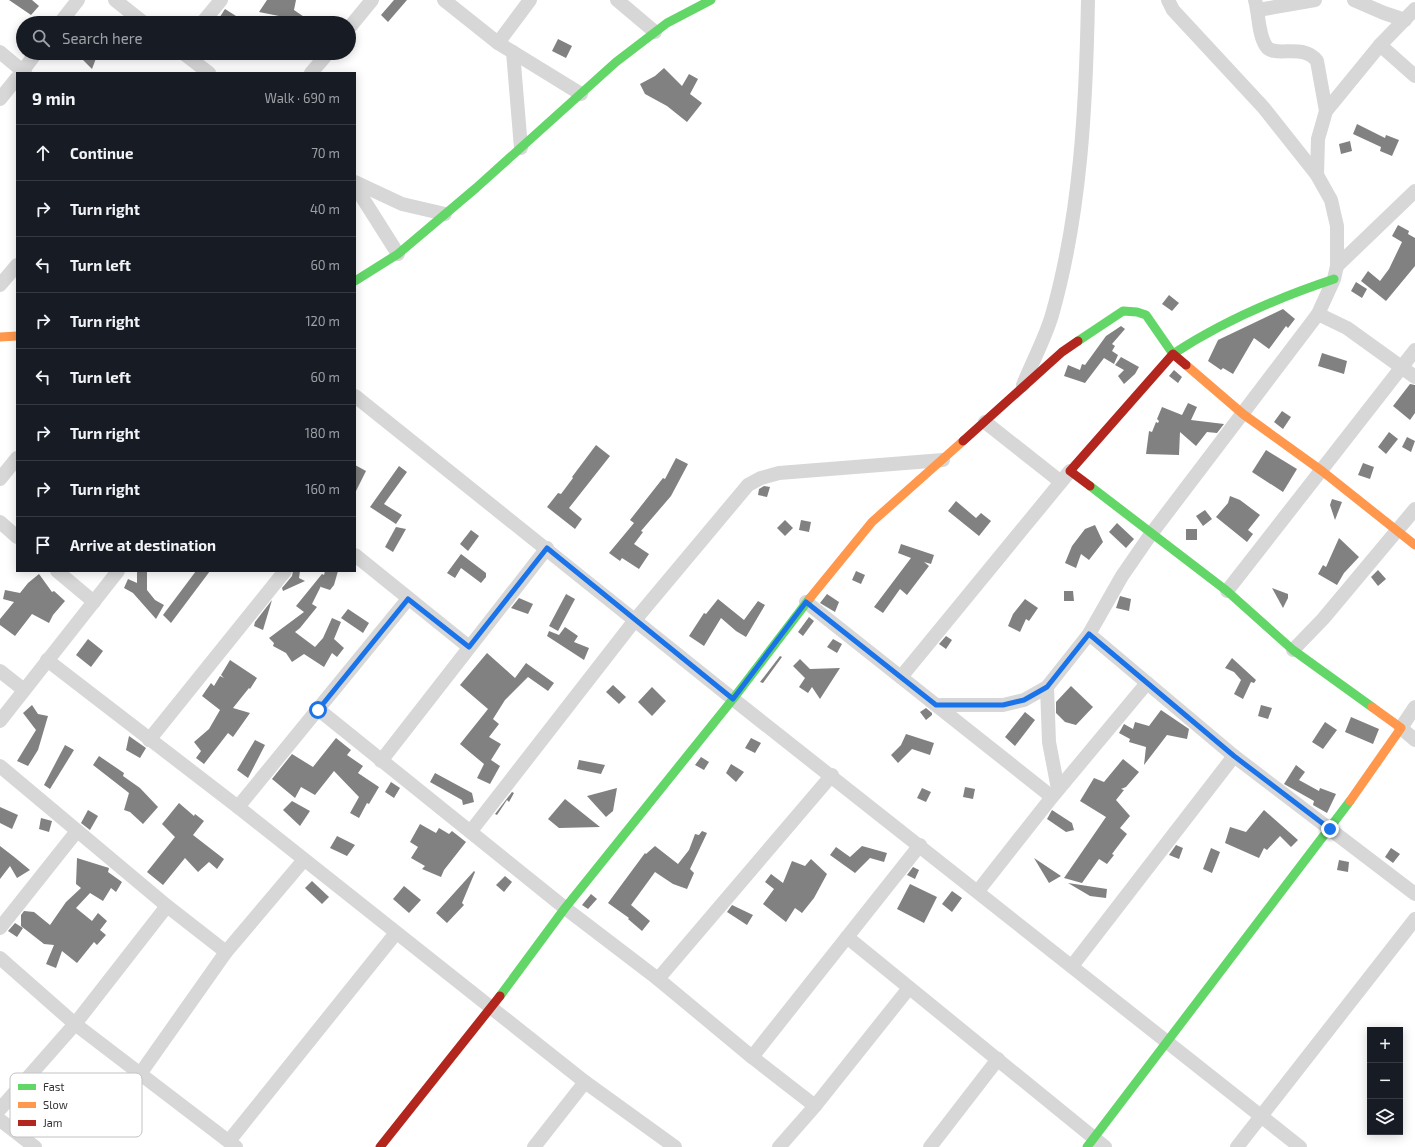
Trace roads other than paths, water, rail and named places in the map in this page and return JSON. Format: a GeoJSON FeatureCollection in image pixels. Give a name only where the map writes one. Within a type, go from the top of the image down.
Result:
{"type":"FeatureCollection","features":[{"type":"Feature","properties":{"kind":"street"},"geometry":{"type":"LineString","coordinates":[[65,16],[78,0]]}},
{"type":"Feature","properties":{"kind":"street"},"geometry":{"type":"LineString","coordinates":[[115,0],[135,16]]}},
{"type":"Feature","properties":{"kind":"street"},"geometry":{"type":"LineString","coordinates":[[208,16],[221,0]]}},
{"type":"Feature","properties":{"kind":"street"},"geometry":{"type":"LineString","coordinates":[[356,19],[372,0]]}},
{"type":"Feature","properties":{"kind":"street"},"geometry":{"type":"LineString","coordinates":[[444,0],[498,43],[581,94]]}},
{"type":"Feature","properties":{"kind":"street"},"geometry":{"type":"LineString","coordinates":[[498,43],[530,0]]}},
{"type":"Feature","properties":{"kind":"street"},"geometry":{"type":"LineString","coordinates":[[617,0],[654,32]]}},
{"type":"Feature","properties":{"kind":"street"},"geometry":{"type":"LineString","coordinates":[[356,280],[398,254],[521,148],[616,62],[667,23],[711,0]]}},
{"type":"Feature","properties":{"kind":"street"},"geometry":{"type":"LineString","coordinates":[[1020,391],[1052,316],[1073,221],[1086,86],[1088,0]]}},
{"type":"Feature","properties":{"kind":"street"},"geometry":{"type":"LineString","coordinates":[[936,705],[1003,705],[1024,700],[1047,687],[1089,634],[1122,576],[1151,534],[1318,314],[1335,272],[1337,226],[1331,200],[1317,175],[1263,107],[1172,10],[1168,0]]}},
{"type":"Feature","properties":{"kind":"street"},"geometry":{"type":"LineString","coordinates":[[1315,0],[1257,5],[1263,41],[1267,48],[1274,51],[1304,52],[1312,54],[1317,61],[1326,111]]}},
{"type":"Feature","properties":{"kind":"street"},"geometry":{"type":"LineString","coordinates":[[1354,0],[1405,20]]}},
{"type":"Feature","properties":{"kind":"street"},"geometry":{"type":"LineString","coordinates":[[1317,175],[1318,139],[1326,111],[1380,45],[1415,9]]}},
{"type":"Feature","properties":{"kind":"street"},"geometry":{"type":"LineString","coordinates":[[1380,45],[1415,76]]}},
{"type":"Feature","properties":{"kind":"street"},"geometry":{"type":"LineString","coordinates":[[0,52],[19,72]]}},
{"type":"Feature","properties":{"kind":"street"},"geometry":{"type":"LineString","coordinates":[[513,52],[521,148]]}},
{"type":"Feature","properties":{"kind":"street"},"geometry":{"type":"LineString","coordinates":[[22,72],[31,60]]}},
{"type":"Feature","properties":{"kind":"street"},"geometry":{"type":"LineString","coordinates":[[192,60],[208,72]]}},
{"type":"Feature","properties":{"kind":"street"},"geometry":{"type":"LineString","coordinates":[[312,72],[322,60]]}},
{"type":"Feature","properties":{"kind":"street"},"geometry":{"type":"LineString","coordinates":[[0,99],[16,80]]}},
{"type":"Feature","properties":{"kind":"street"},"geometry":{"type":"LineString","coordinates":[[356,182],[402,204],[445,214]]}},
{"type":"Feature","properties":{"kind":"street"},"geometry":{"type":"LineString","coordinates":[[356,188],[398,254]]}},
{"type":"Feature","properties":{"kind":"street"},"geometry":{"type":"LineString","coordinates":[[901,677],[1070,471],[1173,354],[1193,341],[1267,303],[1335,272],[1404,204],[1415,191]]}},
{"type":"Feature","properties":{"kind":"street"},"geometry":{"type":"LineString","coordinates":[[0,285],[16,266]]}},
{"type":"Feature","properties":{"kind":"street"},"geometry":{"type":"LineString","coordinates":[[380,1147],[491,1008],[565,908],[733,699],[806,602],[872,522],[1062,352],[1123,311],[1137,312],[1146,315],[1173,354],[1243,414],[1322,471],[1415,545]]}},
{"type":"Feature","properties":{"kind":"street"},"geometry":{"type":"LineString","coordinates":[[1318,314],[1347,328],[1415,377]]}},
{"type":"Feature","properties":{"kind":"street"},"geometry":{"type":"LineString","coordinates":[[0,337],[16,336]]}},
{"type":"Feature","properties":{"kind":"street"},"geometry":{"type":"LineString","coordinates":[[1227,591],[1415,350]]}},
{"type":"Feature","properties":{"kind":"street"},"geometry":{"type":"LineString","coordinates":[[356,397],[547,548],[733,699],[832,775],[1300,1147]]}},
{"type":"Feature","properties":{"kind":"street"},"geometry":{"type":"LineString","coordinates":[[985,422],[1061,482]]}},
{"type":"Feature","properties":{"kind":"street"},"geometry":{"type":"LineString","coordinates":[[0,479],[16,459]]}},
{"type":"Feature","properties":{"kind":"street"},"geometry":{"type":"LineString","coordinates":[[471,831],[635,620],[748,485],[779,474],[943,460]]}},
{"type":"Feature","properties":{"kind":"street"},"geometry":{"type":"LineString","coordinates":[[1070,471],[1227,591],[1293,650],[1401,728],[1415,740]]}},
{"type":"Feature","properties":{"kind":"street"},"geometry":{"type":"LineString","coordinates":[[1293,650],[1324,619],[1415,509]]}},
{"type":"Feature","properties":{"kind":"street"},"geometry":{"type":"LineString","coordinates":[[0,522],[16,535]]}},
{"type":"Feature","properties":{"kind":"street"},"geometry":{"type":"LineString","coordinates":[[381,761],[547,548]]}},
{"type":"Feature","properties":{"kind":"street"},"geometry":{"type":"LineString","coordinates":[[356,556],[469,647]]}},
{"type":"Feature","properties":{"kind":"street"},"geometry":{"type":"LineString","coordinates":[[59,572],[94,602]]}},
{"type":"Feature","properties":{"kind":"street"},"geometry":{"type":"LineString","coordinates":[[0,721],[46,660],[117,572]]}},
{"type":"Feature","properties":{"kind":"street"},"geometry":{"type":"LineString","coordinates":[[149,740],[284,572]]}},
{"type":"Feature","properties":{"kind":"street"},"geometry":{"type":"LineString","coordinates":[[238,807],[408,599]]}},
{"type":"Feature","properties":{"kind":"street"},"geometry":{"type":"LineString","coordinates":[[806,602],[936,705],[1055,793]]}},
{"type":"Feature","properties":{"kind":"street"},"geometry":{"type":"LineString","coordinates":[[1089,634],[1234,756],[1415,894]]}},
{"type":"Feature","properties":{"kind":"street"},"geometry":{"type":"LineString","coordinates":[[46,660],[238,807],[303,861],[586,1082],[675,1147]]}},
{"type":"Feature","properties":{"kind":"street"},"geometry":{"type":"LineString","coordinates":[[0,671],[24,690]]}},
{"type":"Feature","properties":{"kind":"street"},"geometry":{"type":"LineString","coordinates":[[978,891],[1055,793],[1147,683]]}},
{"type":"Feature","properties":{"kind":"street"},"geometry":{"type":"LineString","coordinates":[[1047,687],[1049,742],[1055,793]]}},
{"type":"Feature","properties":{"kind":"street"},"geometry":{"type":"LineString","coordinates":[[1090,1143],[1166,1041],[1330,829],[1415,707]]}},
{"type":"Feature","properties":{"kind":"street"},"geometry":{"type":"LineString","coordinates":[[318,710],[471,831],[565,908],[658,979],[752,1057],[815,1106]]}},
{"type":"Feature","properties":{"kind":"street"},"geometry":{"type":"LineString","coordinates":[[1072,966],[1234,756]]}},
{"type":"Feature","properties":{"kind":"street"},"geometry":{"type":"LineString","coordinates":[[0,766],[167,906],[226,952]]}},
{"type":"Feature","properties":{"kind":"street"},"geometry":{"type":"LineString","coordinates":[[658,979],[832,775]]}},
{"type":"Feature","properties":{"kind":"street"},"geometry":{"type":"LineString","coordinates":[[0,928],[77,831]]}},
{"type":"Feature","properties":{"kind":"street"},"geometry":{"type":"LineString","coordinates":[[752,1057],[920,845]]}},
{"type":"Feature","properties":{"kind":"street"},"geometry":{"type":"LineString","coordinates":[[141,1073],[226,952],[303,861]]}},
{"type":"Feature","properties":{"kind":"street"},"geometry":{"type":"LineString","coordinates":[[32,1073],[75,1024],[167,906]]}},
{"type":"Feature","properties":{"kind":"street"},"geometry":{"type":"LineString","coordinates":[[1237,1147],[1415,920]]}},
{"type":"Feature","properties":{"kind":"street"},"geometry":{"type":"LineString","coordinates":[[142,1076],[232,1144],[396,933]]}},
{"type":"Feature","properties":{"kind":"street"},"geometry":{"type":"LineString","coordinates":[[847,937],[998,1059],[1090,1143],[1106,1147]]}},
{"type":"Feature","properties":{"kind":"street"},"geometry":{"type":"LineString","coordinates":[[0,958],[75,1024],[139,1073]]}},
{"type":"Feature","properties":{"kind":"street"},"geometry":{"type":"LineString","coordinates":[[779,1147],[815,1106],[909,988]]}},
{"type":"Feature","properties":{"kind":"street"},"geometry":{"type":"LineString","coordinates":[[930,1147],[998,1059]]}},
{"type":"Feature","properties":{"kind":"street"},"geometry":{"type":"LineString","coordinates":[[534,1147],[586,1082]]}},
{"type":"Feature","properties":{"kind":"street"},"geometry":{"type":"LineString","coordinates":[[0,1109],[10,1098]]}},
{"type":"Feature","properties":{"kind":"street"},"geometry":{"type":"LineString","coordinates":[[0,1120],[10,1128]]}},
{"type":"Feature","properties":{"kind":"street"},"geometry":{"type":"LineString","coordinates":[[22,1137],[35,1147]]}}]}
